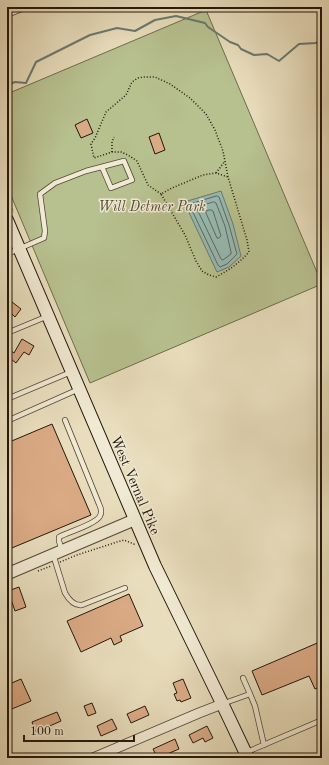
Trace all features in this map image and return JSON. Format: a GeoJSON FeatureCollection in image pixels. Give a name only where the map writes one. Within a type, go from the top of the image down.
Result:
{"type":"FeatureCollection","features":[{"type":"Feature","properties":{"kind":"main road","name":"West Vernal Pike"},"geometry":{"type":"LineString","coordinates":[[7,220],[166,592],[246,755]]}},
{"type":"Feature","properties":{"kind":"street"},"geometry":{"type":"LineString","coordinates":[[7,574],[57,556],[134,520]]}},
{"type":"Feature","properties":{"kind":"street"},"geometry":{"type":"LineString","coordinates":[[93,758],[222,704]]}},
{"type":"Feature","properties":{"kind":"lane"},"geometry":{"type":"LineString","coordinates":[[7,15],[27,7]]}},
{"type":"Feature","properties":{"kind":"lane"},"geometry":{"type":"LineString","coordinates":[[7,254],[44,238],[45,231],[40,194],[55,183],[86,171],[124,161],[132,180],[111,188],[102,167]]}},
{"type":"Feature","properties":{"kind":"lane"},"geometry":{"type":"LineString","coordinates":[[7,334],[48,316]]}},
{"type":"Feature","properties":{"kind":"lane"},"geometry":{"type":"LineString","coordinates":[[7,399],[71,372]]}},
{"type":"Feature","properties":{"kind":"lane"},"geometry":{"type":"LineString","coordinates":[[7,421],[79,389]]}},
{"type":"Feature","properties":{"kind":"lane"},"geometry":{"type":"LineString","coordinates":[[65,420],[101,511],[100,516],[94,522],[60,537],[58,541],[57,556],[65,593],[67,598],[75,604],[82,605],[124,588]]}},
{"type":"Feature","properties":{"kind":"lane"},"geometry":{"type":"LineString","coordinates":[[243,678],[255,706],[264,745]]}},
{"type":"Feature","properties":{"kind":"lane"},"geometry":{"type":"LineString","coordinates":[[222,704],[250,694]]}},
{"type":"Feature","properties":{"kind":"lane"},"geometry":{"type":"LineString","coordinates":[[246,755],[264,745],[322,720]]}},
{"type":"Feature","properties":{"kind":"path"},"geometry":{"type":"LineString","coordinates":[[155,77],[170,84],[190,98],[206,114],[215,130],[223,152],[228,178],[247,240],[249,252],[241,261],[228,271],[216,277],[202,272],[185,235],[161,194],[148,185],[137,161],[121,152],[112,152],[94,158],[91,144],[106,112],[126,95],[132,82],[138,78],[155,77]]}},
{"type":"Feature","properties":{"kind":"path"},"geometry":{"type":"LineString","coordinates":[[112,152],[112,142],[114,137]]}},
{"type":"Feature","properties":{"kind":"path"},"geometry":{"type":"LineString","coordinates":[[161,194],[203,175],[216,172],[225,161]]}},
{"type":"Feature","properties":{"kind":"path"},"geometry":{"type":"LineString","coordinates":[[216,172],[228,178]]}},
{"type":"Feature","properties":{"kind":"path"},"geometry":{"type":"LineString","coordinates":[[35,573],[57,556],[77,555],[124,540],[134,544]]}},
{"type":"Feature","properties":{"kind":"green space","name":"Will Detmer Park"},"geometry":{"type":"Polygon","coordinates":[[[206,10],[322,284],[90,383],[7,186],[7,94],[206,10]]]}},
{"type":"Feature","properties":{"kind":"water"},"geometry":{"type":"Polygon","coordinates":[[[221,191],[233,224],[241,256],[229,267],[217,272],[184,202],[221,191]]]}},
{"type":"Feature","properties":{"kind":"building"},"geometry":{"type":"Polygon","coordinates":[[[87,119],[93,133],[81,138],[75,125],[87,119]]]}},
{"type":"Feature","properties":{"kind":"building"},"geometry":{"type":"Polygon","coordinates":[[[159,133],[165,150],[155,154],[149,137],[159,133]]]}},
{"type":"Feature","properties":{"kind":"building"},"geometry":{"type":"Polygon","coordinates":[[[7,298],[21,309],[15,317],[12,314],[7,320],[7,298]]]}},
{"type":"Feature","properties":{"kind":"building"},"geometry":{"type":"Polygon","coordinates":[[[22,339],[34,346],[29,355],[24,352],[16,363],[7,356],[7,348],[14,353],[22,339]]]}},
{"type":"Feature","properties":{"kind":"building"},"geometry":{"type":"Polygon","coordinates":[[[52,424],[91,515],[7,550],[7,443],[52,424]]]}},
{"type":"Feature","properties":{"kind":"building"},"geometry":{"type":"Polygon","coordinates":[[[19,587],[26,607],[15,611],[8,591],[19,587]]]}},
{"type":"Feature","properties":{"kind":"building"},"geometry":{"type":"Polygon","coordinates":[[[129,594],[143,626],[120,636],[122,641],[114,645],[111,638],[81,652],[67,621],[129,594]]]}},
{"type":"Feature","properties":{"kind":"building"},"geometry":{"type":"Polygon","coordinates":[[[322,641],[322,686],[315,689],[309,676],[262,695],[252,671],[322,641]]]}},
{"type":"Feature","properties":{"kind":"building"},"geometry":{"type":"Polygon","coordinates":[[[21,679],[31,701],[7,711],[7,685],[21,679]]]}},
{"type":"Feature","properties":{"kind":"building"},"geometry":{"type":"Polygon","coordinates":[[[183,679],[191,698],[181,702],[180,700],[177,701],[174,694],[177,693],[173,683],[183,679]]]}},
{"type":"Feature","properties":{"kind":"building"},"geometry":{"type":"Polygon","coordinates":[[[92,703],[96,713],[88,716],[84,706],[92,703]]]}},
{"type":"Feature","properties":{"kind":"building"},"geometry":{"type":"Polygon","coordinates":[[[145,706],[149,715],[131,723],[127,714],[145,706]]]}},
{"type":"Feature","properties":{"kind":"building"},"geometry":{"type":"Polygon","coordinates":[[[57,712],[61,721],[36,732],[32,722],[57,712]]]}},
{"type":"Feature","properties":{"kind":"building"},"geometry":{"type":"Polygon","coordinates":[[[112,719],[117,729],[101,736],[97,726],[112,719]]]}},
{"type":"Feature","properties":{"kind":"building"},"geometry":{"type":"Polygon","coordinates":[[[207,726],[213,738],[205,742],[203,738],[193,743],[189,735],[207,726]]]}},
{"type":"Feature","properties":{"kind":"building"},"geometry":{"type":"Polygon","coordinates":[[[175,739],[179,749],[165,755],[167,758],[144,758],[155,753],[153,749],[175,739]]]}},
{"type":"Feature","properties":{"kind":"waterway"},"geometry":{"type":"LineString","coordinates":[[7,85],[15,82],[26,83],[36,62],[90,35],[117,28],[135,31],[155,20],[176,16],[205,23],[208,27],[230,42],[238,45],[241,49],[254,55],[267,54],[279,61],[299,44],[316,43],[322,40]]}}]}
